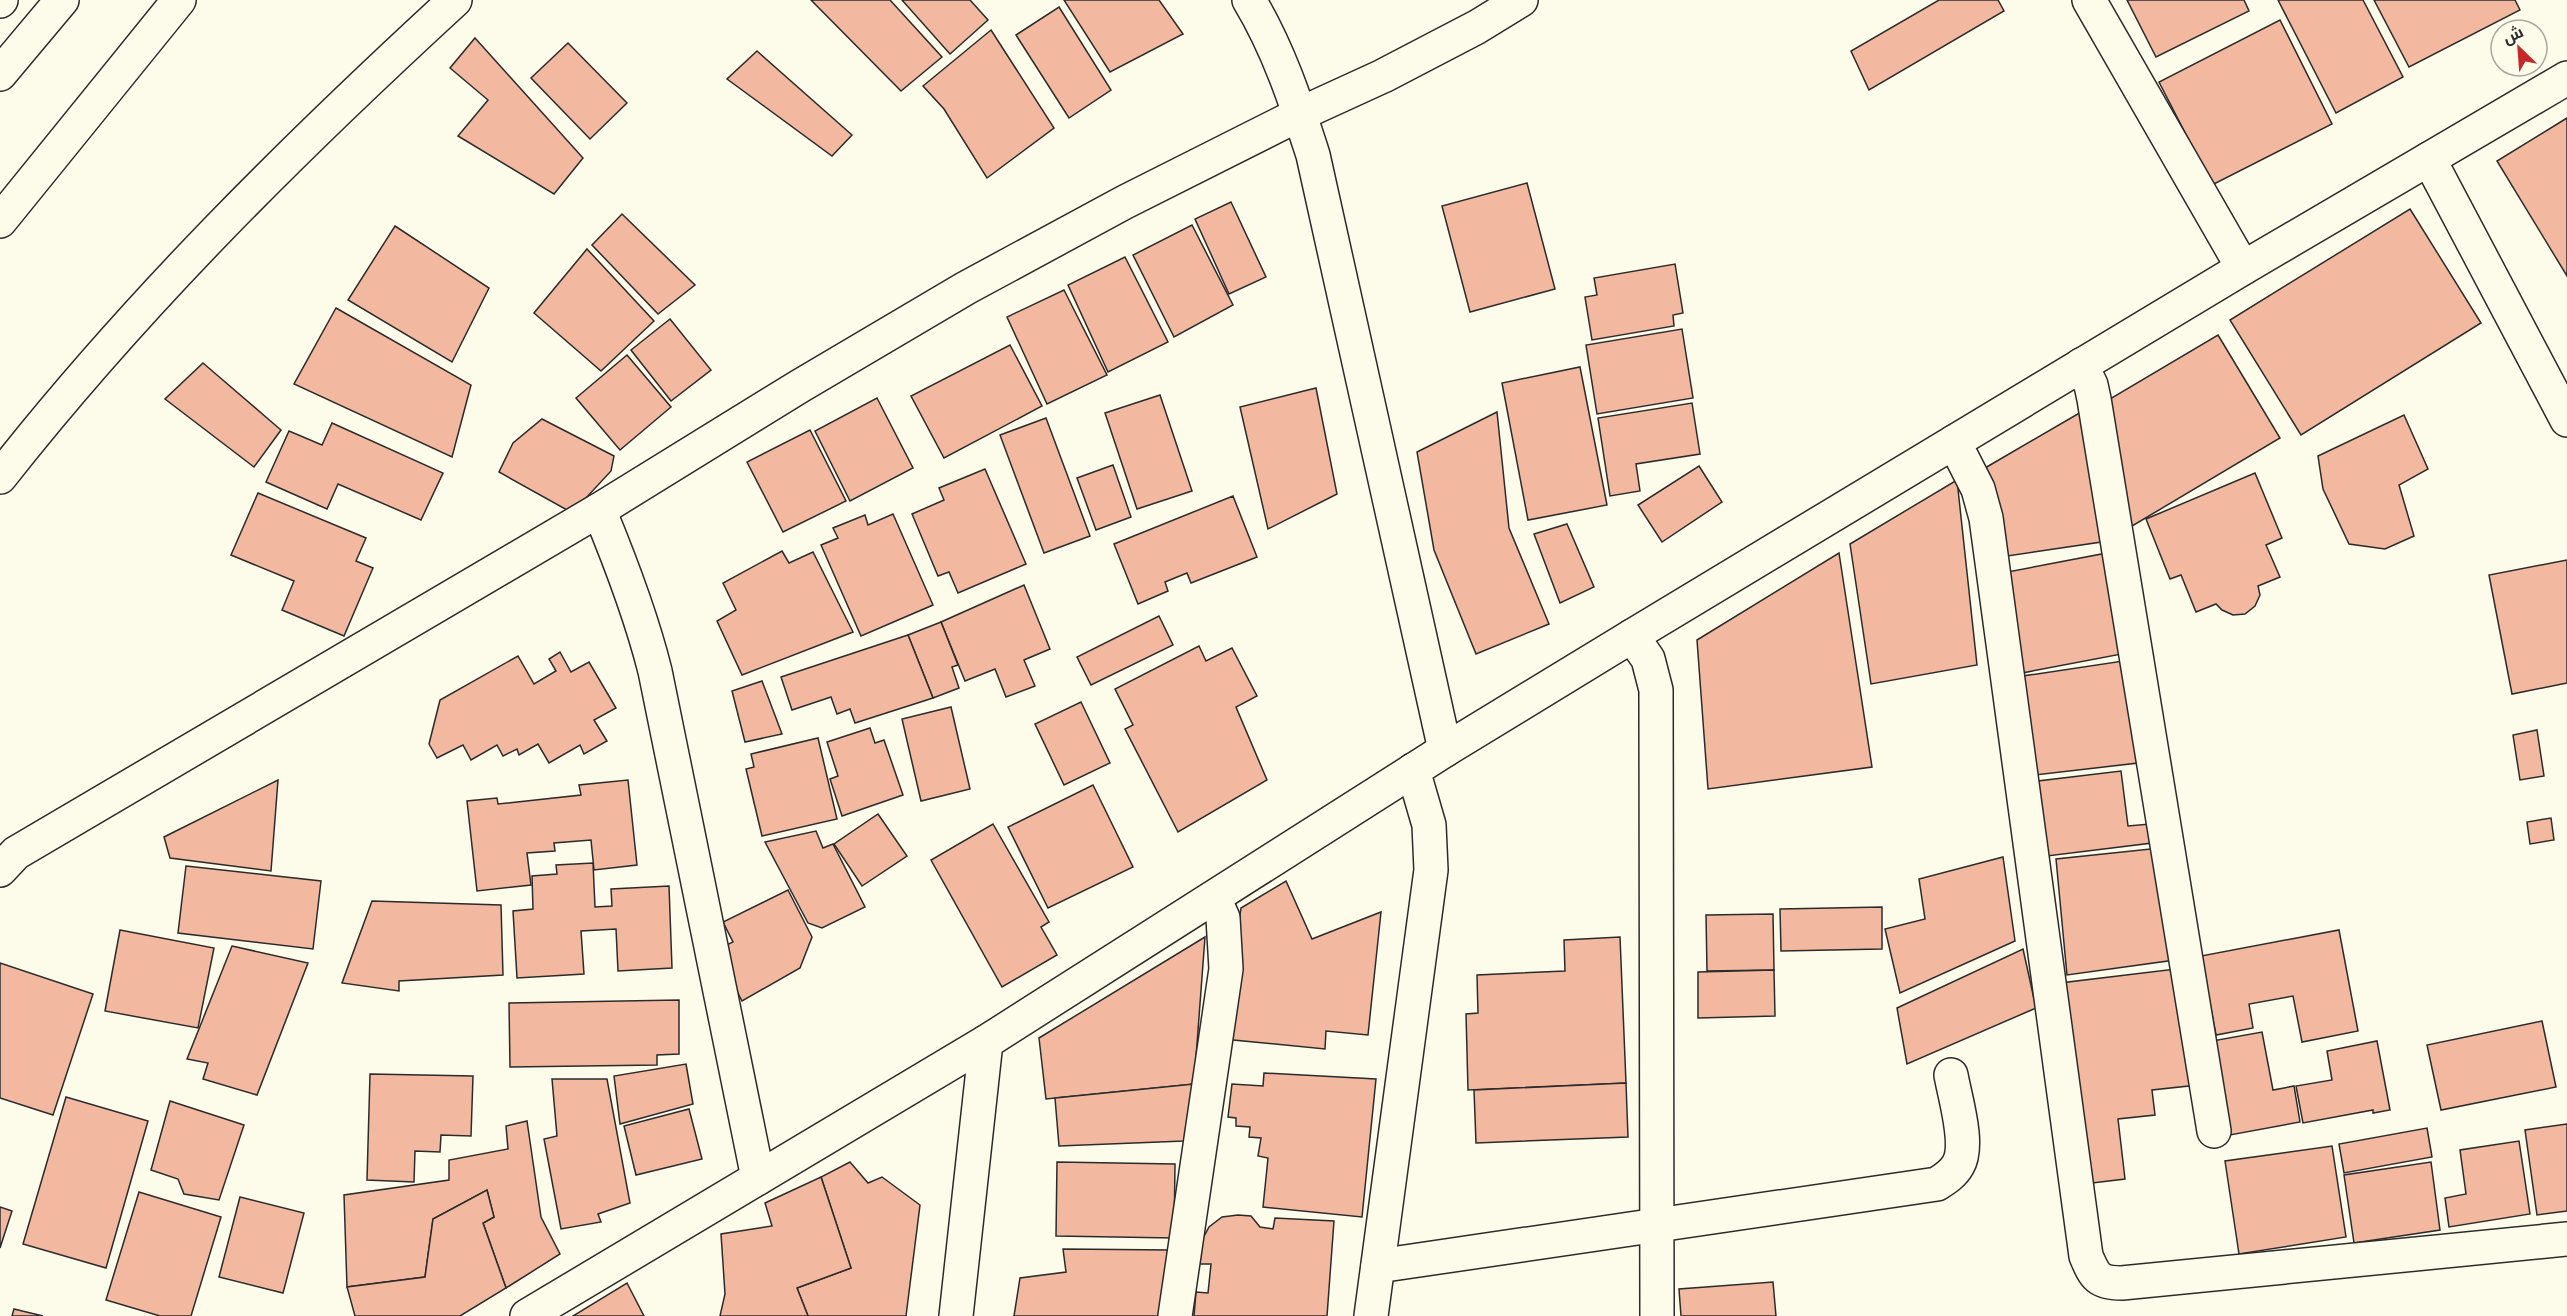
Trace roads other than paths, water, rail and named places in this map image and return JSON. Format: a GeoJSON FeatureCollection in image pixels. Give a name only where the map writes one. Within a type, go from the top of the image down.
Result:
{"type":"FeatureCollection","features":[{"type":"Feature","properties":{"kind":"street"},"geometry":{"type":"LineString","coordinates":[[0,74],[62,0]]}},
{"type":"Feature","properties":{"kind":"street"},"geometry":{"type":"LineString","coordinates":[[0,221],[179,0]]}},
{"type":"Feature","properties":{"kind":"street"},"geometry":{"type":"LineString","coordinates":[[0,477],[93,365],[167,282],[323,123],[455,0]]}},
{"type":"Feature","properties":{"kind":"street"},"geometry":{"type":"LineString","coordinates":[[1249,0],[1265,28],[1300,114],[1313,155],[1445,750]]}},
{"type":"Feature","properties":{"kind":"street"},"geometry":{"type":"LineString","coordinates":[[5,856],[599,510],[800,386],[966,288],[1125,202],[1300,114],[1383,76],[1477,27],[1521,0]]}},
{"type":"Feature","properties":{"kind":"street"},"geometry":{"type":"LineString","coordinates":[[2089,0],[2243,268]]}},
{"type":"Feature","properties":{"kind":"street"},"geometry":{"type":"LineString","coordinates":[[527,1316],[986,1042],[1413,770],[1632,636],[2243,268],[2567,78]]}},
{"type":"Feature","properties":{"kind":"street"},"geometry":{"type":"LineString","coordinates":[[2429,159],[2567,420]]}},
{"type":"Feature","properties":{"kind":"street"},"geometry":{"type":"LineString","coordinates":[[2081,365],[2091,385],[2094,399],[2214,1131]]}},
{"type":"Feature","properties":{"kind":"street"},"geometry":{"type":"LineString","coordinates":[[1954,442],[1978,489],[1986,518],[2086,1256],[2093,1274],[2106,1283],[2122,1284],[2567,1239]]}},
{"type":"Feature","properties":{"kind":"street"},"geometry":{"type":"LineString","coordinates":[[599,510],[630,585],[644,626],[655,671],[758,1178]]}},
{"type":"Feature","properties":{"kind":"street"},"geometry":{"type":"LineString","coordinates":[[1632,636],[1648,659],[1656,690],[1657,1316]]}},
{"type":"Feature","properties":{"kind":"street"},"geometry":{"type":"LineString","coordinates":[[1371,1316],[1431,870],[1429,825],[1413,770]]}},
{"type":"Feature","properties":{"kind":"street"},"geometry":{"type":"LineString","coordinates":[[1174,1316],[1226,969],[1223,918],[1214,898]]}},
{"type":"Feature","properties":{"kind":"street"},"geometry":{"type":"LineString","coordinates":[[956,1316],[986,1042]]}},
{"type":"Feature","properties":{"kind":"street"},"geometry":{"type":"LineString","coordinates":[[1377,1266],[1937,1184],[1949,1176],[1959,1164],[1963,1151],[1951,1076]]}}]}
